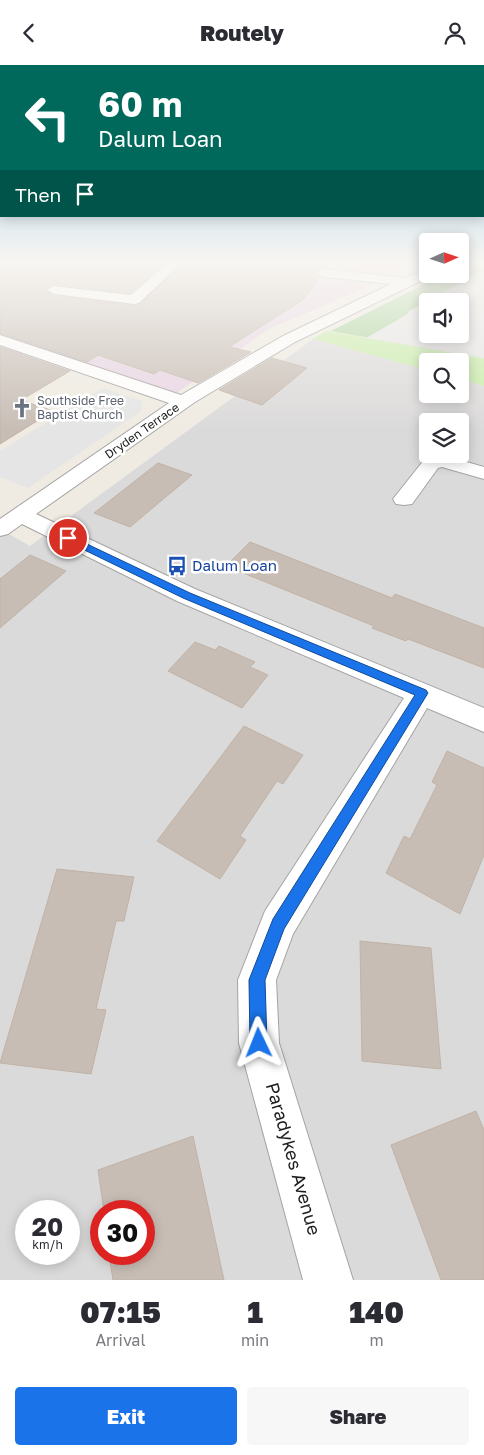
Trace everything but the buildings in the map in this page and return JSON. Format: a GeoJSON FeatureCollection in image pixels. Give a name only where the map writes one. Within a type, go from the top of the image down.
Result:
{"type":"FeatureCollection","features":[{"type":"Feature","properties":{"kind":"street","name":"Dryden Terrace"},"geometry":{"type":"LineString","coordinates":[[10,522],[183,402],[289,339],[332,318]]}},
{"type":"Feature","properties":{"kind":"street"},"geometry":{"type":"LineString","coordinates":[[0,340],[183,402]]}},
{"type":"Feature","properties":{"kind":"street"},"geometry":{"type":"LineString","coordinates":[[404,499],[431,464],[442,461],[484,473]]}},
{"type":"Feature","properties":{"kind":"street"},"geometry":{"type":"LineString","coordinates":[[10,522],[484,720]]}},
{"type":"Feature","properties":{"kind":"street","name":"Paradykes Avenue"},"geometry":{"type":"LineString","coordinates":[[328,1280],[259,1043],[257,980],[278,924],[422,693]]}},
{"type":"Feature","properties":{"kind":"shaded area"},"geometry":{"type":"Polygon","coordinates":[[[0,318],[295,318],[269,329],[172,396],[31,350],[0,366],[0,318]]]}},
{"type":"Feature","properties":{"kind":"shaded area"},"geometry":{"type":"Polygon","coordinates":[[[401,318],[419,318],[419,343],[469,343],[469,318],[484,318],[484,358],[469,355],[469,353],[454,353],[366,338],[401,318]]]}},
{"type":"Feature","properties":{"kind":"shaded area"},"geometry":{"type":"Polygon","coordinates":[[[313,339],[419,368],[419,403],[469,403],[469,382],[484,386],[484,1280],[0,1280],[0,529],[30,546],[313,339]]]}},
{"type":"Feature","properties":{"kind":"shaded area"},"geometry":{"type":"Polygon","coordinates":[[[103,388],[142,401],[141,411],[28,488],[0,477],[0,451],[103,388]]]}},
{"type":"Feature","properties":{"kind":"green space"},"geometry":{"type":"Polygon","coordinates":[[[358,318],[410,318],[419,338],[419,343],[422,343],[425,348],[331,331],[358,318]]]}},
{"type":"Feature","properties":{"kind":"green space"},"geometry":{"type":"Polygon","coordinates":[[[327,331],[455,353],[419,353],[419,368],[313,339],[327,331]]]}},
{"type":"Feature","properties":{"kind":"green space"},"geometry":{"type":"Polygon","coordinates":[[[469,355],[484,358],[484,386],[469,382],[469,355]]]}},
{"type":"Feature","properties":{"kind":"place","name":"Southside Free Baptist Church"},"geometry":{"type":"Point","coordinates":[22,408]}},
{"type":"Feature","properties":{"kind":"place","name":"Dalum Loan"},"geometry":{"type":"Point","coordinates":[177,566]}},
{"type":"Feature","properties":{"kind":"route"},"geometry":{"type":"LineString","coordinates":[[68,538],[186,595],[422,693],[278,924],[257,980],[259,1043]]}}]}
